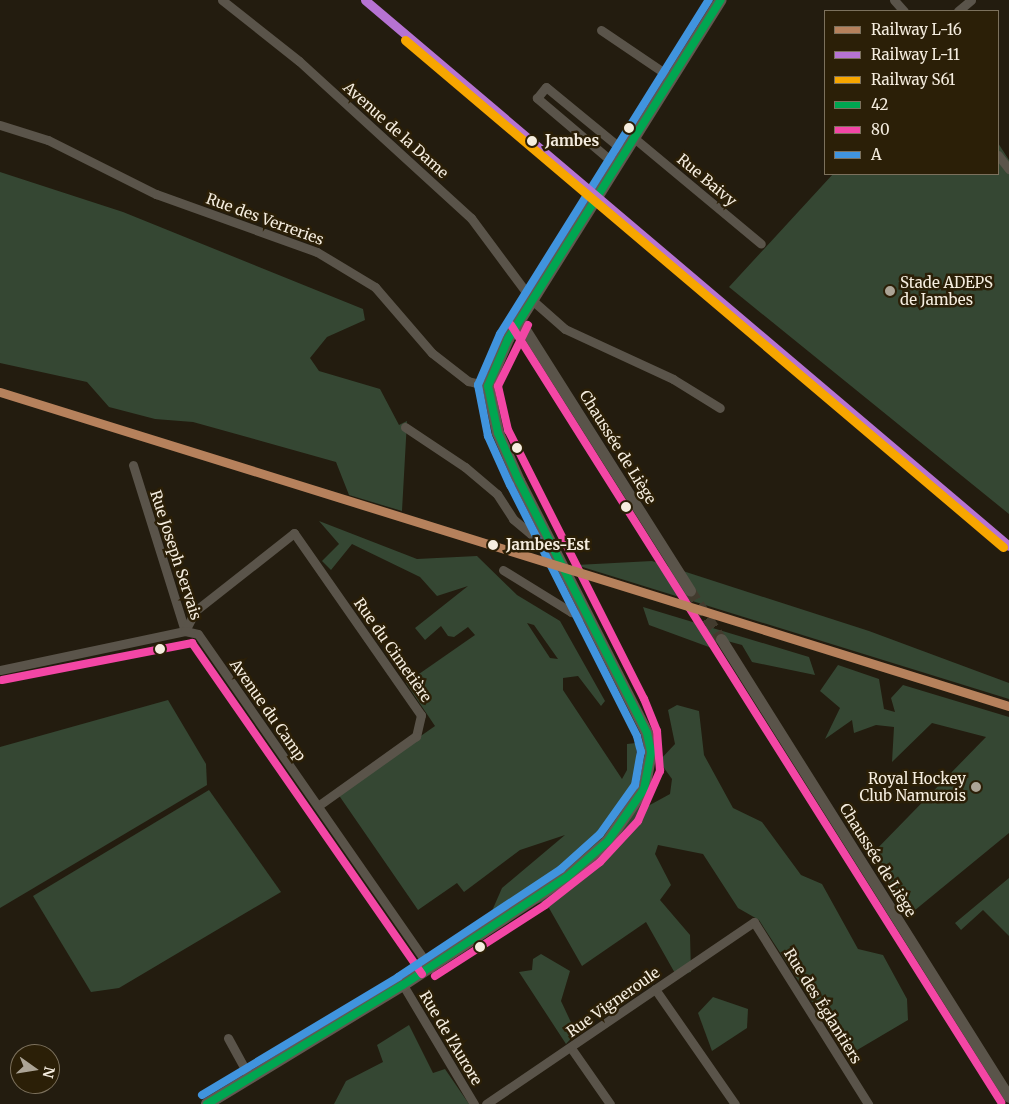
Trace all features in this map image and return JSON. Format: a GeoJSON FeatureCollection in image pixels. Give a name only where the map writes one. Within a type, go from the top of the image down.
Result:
{"type":"FeatureCollection","features":[{"type":"Feature","properties":{"kind":"main road"},"geometry":{"type":"LineString","coordinates":[[207,1104],[430,968],[567,877],[608,841],[644,789],[651,752],[647,733],[498,433],[488,386],[492,369],[519,320],[722,0]]}},
{"type":"Feature","properties":{"kind":"street","name":"Avenue de la Dame"},"geometry":{"type":"LineString","coordinates":[[222,0],[299,61],[471,218],[532,300],[578,337],[673,379],[720,408]]}},
{"type":"Feature","properties":{"kind":"street"},"geometry":{"type":"LineString","coordinates":[[894,0],[903,10]]}},
{"type":"Feature","properties":{"kind":"street"},"geometry":{"type":"LineString","coordinates":[[959,10],[971,0]]}},
{"type":"Feature","properties":{"kind":"street"},"geometry":{"type":"LineString","coordinates":[[602,30],[672,78]]}},
{"type":"Feature","properties":{"kind":"street"},"geometry":{"type":"LineString","coordinates":[[616,165],[537,98],[546,87],[625,152]]}},
{"type":"Feature","properties":{"kind":"street","name":"Rue des Verreries"},"geometry":{"type":"LineString","coordinates":[[0,126],[48,140],[156,194],[325,256],[375,287],[432,353],[461,376],[488,386]]}},
{"type":"Feature","properties":{"kind":"street","name":"Rue Baivy"},"geometry":{"type":"LineString","coordinates":[[634,138],[761,244]]}},
{"type":"Feature","properties":{"kind":"street"},"geometry":{"type":"LineString","coordinates":[[1003,158],[1009,169]]}},
{"type":"Feature","properties":{"kind":"street","name":"Chaussée de Liège"},"geometry":{"type":"LineString","coordinates":[[519,320],[690,590]]}},
{"type":"Feature","properties":{"kind":"street"},"geometry":{"type":"LineString","coordinates":[[405,427],[472,472],[532,534],[546,533]]}},
{"type":"Feature","properties":{"kind":"street","name":"Rue Joseph Servais"},"geometry":{"type":"LineString","coordinates":[[133,465],[185,631]]}},
{"type":"Feature","properties":{"kind":"street","name":"Rue Joseph Servais"},"geometry":{"type":"LineString","coordinates":[[185,631],[195,611],[294,534]]}},
{"type":"Feature","properties":{"kind":"street","name":"Rue du Cimetière"},"geometry":{"type":"LineString","coordinates":[[294,534],[422,715],[416,736],[318,806]]}},
{"type":"Feature","properties":{"kind":"street"},"geometry":{"type":"LineString","coordinates":[[503,570],[571,612],[589,617]]}},
{"type":"Feature","properties":{"kind":"street"},"geometry":{"type":"LineString","coordinates":[[0,670],[185,631]]}},
{"type":"Feature","properties":{"kind":"street","name":"Avenue du Camp"},"geometry":{"type":"LineString","coordinates":[[185,631],[201,638],[430,968]]}},
{"type":"Feature","properties":{"kind":"street","name":"Chaussée de Liège"},"geometry":{"type":"LineString","coordinates":[[721,639],[1009,1097]]}},
{"type":"Feature","properties":{"kind":"street","name":"Rue Vigneroule"},"geometry":{"type":"LineString","coordinates":[[486,1104],[754,922]]}},
{"type":"Feature","properties":{"kind":"street","name":"Rue des Églantiers"},"geometry":{"type":"LineString","coordinates":[[754,922],[868,1104]]}},
{"type":"Feature","properties":{"kind":"street","name":"Rue de l'Aurore"},"geometry":{"type":"LineString","coordinates":[[403,985],[474,1104]]}},
{"type":"Feature","properties":{"kind":"street"},"geometry":{"type":"LineString","coordinates":[[655,989],[735,1104]]}},
{"type":"Feature","properties":{"kind":"street"},"geometry":{"type":"LineString","coordinates":[[228,1038],[250,1078]]}},
{"type":"Feature","properties":{"kind":"street"},"geometry":{"type":"LineString","coordinates":[[571,1048],[610,1104]]}},
{"type":"Feature","properties":{"kind":"green space"},"geometry":{"type":"Polygon","coordinates":[[[999,145],[1009,160],[1009,514],[729,287],[832,175],[999,175],[999,145]]]}},
{"type":"Feature","properties":{"kind":"green space"},"geometry":{"type":"Polygon","coordinates":[[[0,172],[123,212],[363,309],[365,320],[327,337],[310,358],[319,371],[380,389],[399,425],[407,421],[402,511],[349,495],[336,462],[193,422],[155,419],[109,407],[87,382],[0,363],[0,172]]]}},
{"type":"Feature","properties":{"kind":"green space"},"geometry":{"type":"Polygon","coordinates":[[[319,521],[417,559],[477,556],[517,595],[560,621],[605,701],[601,706],[578,676],[563,678],[563,690],[622,779],[627,770],[627,744],[636,743],[637,780],[648,806],[670,794],[672,779],[659,761],[675,744],[668,710],[677,705],[699,711],[704,755],[733,808],[762,822],[801,875],[822,884],[858,949],[883,955],[907,999],[908,1020],[847,1056],[759,920],[738,908],[703,854],[658,845],[655,854],[671,885],[660,900],[690,935],[691,972],[676,975],[646,922],[582,966],[545,901],[488,920],[502,888],[565,835],[520,850],[464,892],[457,883],[418,910],[338,794],[435,726],[406,683],[475,635],[468,627],[454,637],[448,636],[441,626],[425,640],[415,628],[468,586],[437,596],[420,577],[352,544],[331,570],[322,561],[339,544],[319,521]],[[527,623],[550,658],[558,659],[534,625],[527,623]]]}},
{"type":"Feature","properties":{"kind":"green space"},"geometry":{"type":"Polygon","coordinates":[[[652,561],[869,631],[1009,683],[1009,699],[576,565],[652,561]]]}},
{"type":"Feature","properties":{"kind":"green space"},"geometry":{"type":"Polygon","coordinates":[[[643,607],[809,657],[815,675],[752,662],[742,645],[716,638],[717,650],[649,625],[643,607]]]}},
{"type":"Feature","properties":{"kind":"green space"},"geometry":{"type":"Polygon","coordinates":[[[838,665],[879,679],[884,709],[895,712],[891,698],[903,685],[1009,717],[1009,833],[909,915],[870,856],[986,737],[932,723],[892,762],[894,727],[876,725],[854,733],[852,720],[825,739],[840,708],[820,691],[838,665]]]}},
{"type":"Feature","properties":{"kind":"green space"},"geometry":{"type":"Polygon","coordinates":[[[168,700],[206,764],[207,785],[0,908],[0,747],[168,700]]]}},
{"type":"Feature","properties":{"kind":"green space"},"geometry":{"type":"Polygon","coordinates":[[[209,790],[281,892],[119,988],[91,992],[33,896],[209,790]]]}},
{"type":"Feature","properties":{"kind":"green space"},"geometry":{"type":"Polygon","coordinates":[[[1009,878],[1009,936],[983,910],[961,930],[955,923],[1009,878]]]}},
{"type":"Feature","properties":{"kind":"green space"},"geometry":{"type":"Polygon","coordinates":[[[541,954],[570,971],[561,1001],[576,1033],[566,1044],[519,972],[532,970],[533,959],[541,954]]]}},
{"type":"Feature","properties":{"kind":"green space"},"geometry":{"type":"Polygon","coordinates":[[[713,997],[748,1009],[747,1028],[712,1051],[698,1013],[713,997]]]}},
{"type":"Feature","properties":{"kind":"green space"},"geometry":{"type":"Polygon","coordinates":[[[409,1025],[433,1073],[445,1069],[469,1104],[334,1104],[346,1081],[383,1062],[377,1045],[409,1025]]]}},
{"type":"Feature","properties":{"kind":"tunnel"},"geometry":{"type":"LineString","coordinates":[[690,590],[721,639]]}},
{"type":"Feature","properties":{"kind":"rail line","name":"L-11"},"geometry":{"type":"LineString","coordinates":[[365,0],[1009,546]]}},
{"type":"Feature","properties":{"kind":"rail line","name":"S61"},"geometry":{"type":"LineString","coordinates":[[405,40],[1003,547]]}},
{"type":"Feature","properties":{"kind":"rail line","name":"L-16"},"geometry":{"type":"LineString","coordinates":[[0,392],[1009,706]]}},
{"type":"Feature","properties":{"kind":"transit line","name":"A"},"geometry":{"type":"LineString","coordinates":[[202,1095],[398,977],[561,869],[600,834],[635,785],[641,752],[637,736],[510,485],[488,436],[478,385],[500,334],[709,0]]}},
{"type":"Feature","properties":{"kind":"transit line","name":"42"},"geometry":{"type":"LineString","coordinates":[[207,1104],[403,985],[567,877],[608,841],[644,789],[651,752],[647,733],[519,481],[498,433],[488,386],[508,339],[721,0]]}},
{"type":"Feature","properties":{"kind":"transit line","name":"80"},"geometry":{"type":"LineString","coordinates":[[511,325],[1001,1102]]}},
{"type":"Feature","properties":{"kind":"transit line","name":"80"},"geometry":{"type":"LineString","coordinates":[[435,976],[545,905],[600,862],[638,821],[660,771],[657,731],[644,699],[508,430],[498,386],[528,325]]}},
{"type":"Feature","properties":{"kind":"transit line","name":"80"},"geometry":{"type":"LineString","coordinates":[[2,680],[192,643],[422,974]]}},
{"type":"Feature","properties":{"kind":"place","name":"Jambes"},"geometry":{"type":"Point","coordinates":[532,141]}},
{"type":"Feature","properties":{"kind":"place","name":"Stade ADEPS de Jambes"},"geometry":{"type":"Point","coordinates":[890,291]}},
{"type":"Feature","properties":{"kind":"place","name":"Jambes-Est"},"geometry":{"type":"Point","coordinates":[493,545]}},
{"type":"Feature","properties":{"kind":"place","name":"Royal Hockey Club Namurois"},"geometry":{"type":"Point","coordinates":[976,787]}}]}
